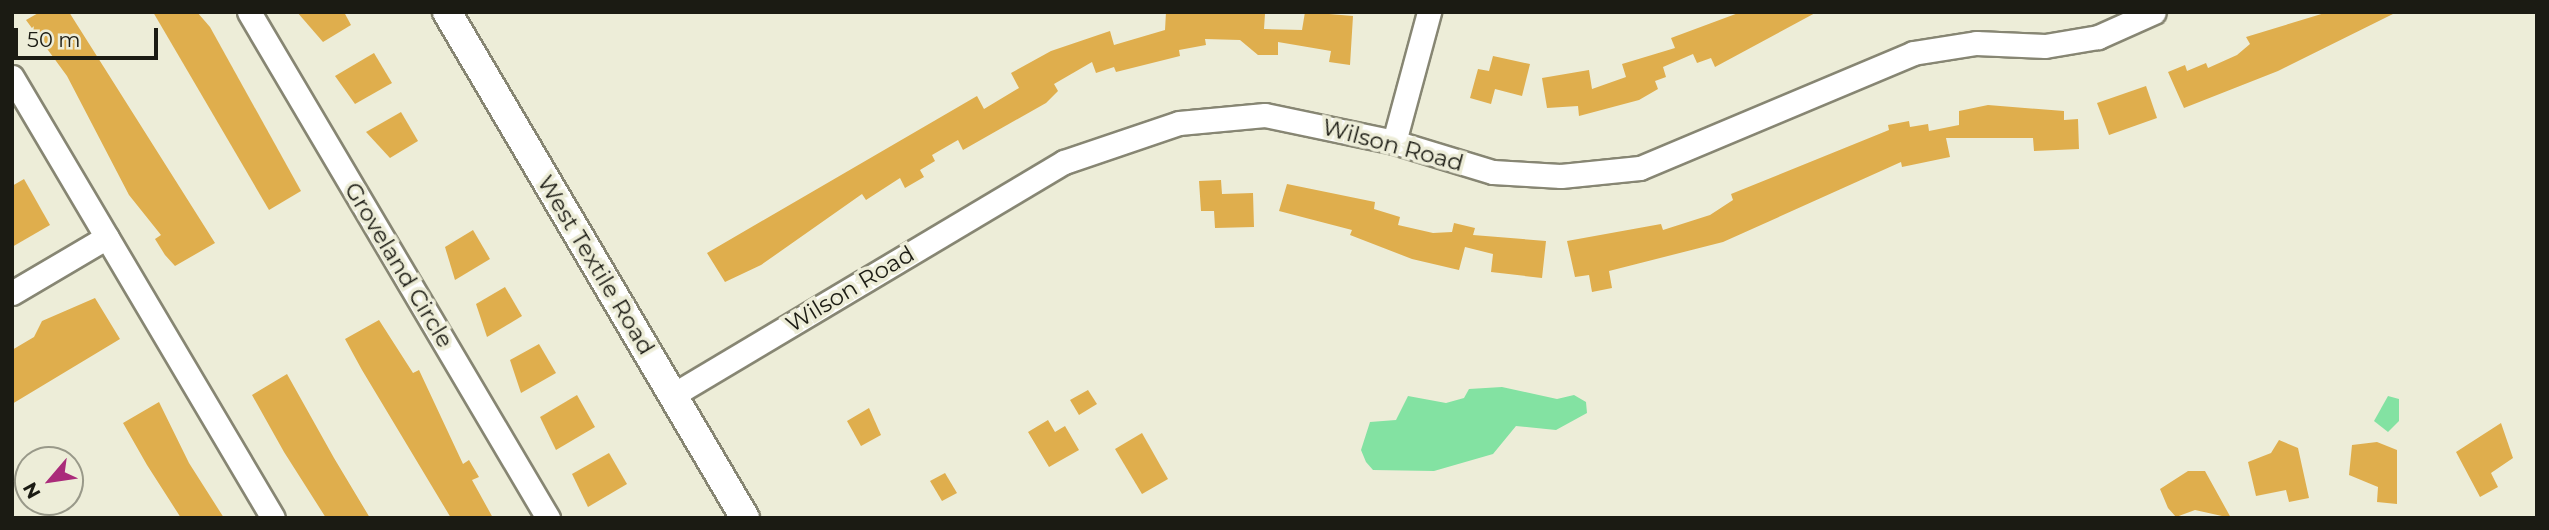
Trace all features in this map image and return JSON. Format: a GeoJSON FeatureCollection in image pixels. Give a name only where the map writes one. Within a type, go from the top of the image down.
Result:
{"type":"FeatureCollection","features":[{"type":"Feature","properties":{"kind":"main road","name":"West Textile Road"},"geometry":{"type":"LineString","coordinates":[[447,12],[745,518]]}},
{"type":"Feature","properties":{"kind":"street","name":"Groveland Circle"},"geometry":{"type":"LineString","coordinates":[[249,12],[548,518]]}},
{"type":"Feature","properties":{"kind":"street"},"geometry":{"type":"LineString","coordinates":[[1394,142],[1429,12]]}},
{"type":"Feature","properties":{"kind":"street","name":"Wilson Road"},"geometry":{"type":"LineString","coordinates":[[673,395],[1064,162],[1146,131],[1265,116],[1394,142],[1493,172],[1562,176],[1640,167],[1913,53],[1976,43],[2045,47],[2098,37],[2154,12]]}},
{"type":"Feature","properties":{"kind":"street"},"geometry":{"type":"LineString","coordinates":[[12,77],[273,518]]}},
{"type":"Feature","properties":{"kind":"street"},"geometry":{"type":"LineString","coordinates":[[12,293],[107,237]]}},
{"type":"Feature","properties":{"kind":"shaded area"},"geometry":{"type":"Polygon","coordinates":[[[1502,387],[1557,399],[1574,395],[1586,402],[1587,413],[1556,430],[1516,426],[1493,454],[1434,471],[1373,470],[1366,462],[1361,450],[1370,422],[1396,420],[1408,396],[1446,403],[1464,398],[1469,389],[1502,387]]]}},
{"type":"Feature","properties":{"kind":"shaded area"},"geometry":{"type":"Polygon","coordinates":[[[2388,396],[2399,399],[2399,421],[2388,432],[2374,421],[2388,396]]]}},
{"type":"Feature","properties":{"kind":"building"},"geometry":{"type":"Polygon","coordinates":[[[40,12],[69,12],[215,243],[175,266],[165,255],[155,239],[161,235],[129,195],[67,76],[26,20],[40,12]]]}},
{"type":"Feature","properties":{"kind":"building"},"geometry":{"type":"Polygon","coordinates":[[[153,12],[197,12],[210,27],[301,191],[269,210],[153,12]]]}},
{"type":"Feature","properties":{"kind":"building"},"geometry":{"type":"Polygon","coordinates":[[[297,12],[344,12],[351,25],[323,42],[297,12]]]}},
{"type":"Feature","properties":{"kind":"building"},"geometry":{"type":"Polygon","coordinates":[[[1166,12],[1265,14],[1264,29],[1302,30],[1305,12],[1353,16],[1350,65],[1329,62],[1331,51],[1278,42],[1278,55],[1258,55],[1240,40],[1205,39],[1206,45],[1179,50],[1180,56],[1116,72],[1114,67],[1096,73],[1092,62],[1054,84],[1058,91],[1046,103],[963,150],[958,140],[932,155],[935,161],[920,170],[924,177],[905,188],[900,178],[866,200],[862,194],[761,265],[725,282],[707,253],[977,96],[984,109],[1019,88],[1011,73],[1051,51],[1110,31],[1114,45],[1165,30],[1166,12]]]}},
{"type":"Feature","properties":{"kind":"building"},"geometry":{"type":"Polygon","coordinates":[[[1741,12],[1817,12],[1715,67],[1711,58],[1697,63],[1693,54],[1663,67],[1666,77],[1655,81],[1658,89],[1639,100],[1579,116],[1578,106],[1547,108],[1542,78],[1589,70],[1592,89],[1626,77],[1622,64],[1675,48],[1671,38],[1741,12]]]}},
{"type":"Feature","properties":{"kind":"building"},"geometry":{"type":"Polygon","coordinates":[[[2328,12],[2395,13],[2278,71],[2184,108],[2168,72],[2185,65],[2187,71],[2206,63],[2208,68],[2237,55],[2250,44],[2246,37],[2328,12]]]}},
{"type":"Feature","properties":{"kind":"building"},"geometry":{"type":"Polygon","coordinates":[[[374,53],[392,83],[355,104],[335,76],[374,53]]]}},
{"type":"Feature","properties":{"kind":"building"},"geometry":{"type":"Polygon","coordinates":[[[1493,56],[1530,64],[1522,96],[1495,89],[1491,104],[1470,98],[1478,69],[1489,71],[1493,56]]]}},
{"type":"Feature","properties":{"kind":"building"},"geometry":{"type":"Polygon","coordinates":[[[2146,86],[2157,118],[2109,135],[2097,103],[2146,86]]]}},
{"type":"Feature","properties":{"kind":"building"},"geometry":{"type":"Polygon","coordinates":[[[1988,105],[2064,111],[2064,120],[2078,119],[2079,149],[2034,151],[2033,138],[1946,138],[1950,157],[1902,167],[1901,162],[1723,242],[1609,271],[1612,288],[1592,292],[1589,275],[1575,277],[1567,241],[1661,224],[1663,230],[1710,215],[1733,200],[1731,194],[1889,130],[1888,125],[1909,121],[1910,127],[1928,124],[1929,131],[1959,125],[1959,111],[1988,105]]]}},
{"type":"Feature","properties":{"kind":"building"},"geometry":{"type":"Polygon","coordinates":[[[401,112],[418,141],[390,158],[366,132],[401,112]]]}},
{"type":"Feature","properties":{"kind":"building"},"geometry":{"type":"Polygon","coordinates":[[[24,179],[50,225],[12,247],[12,186],[24,179]]]}},
{"type":"Feature","properties":{"kind":"building"},"geometry":{"type":"Polygon","coordinates":[[[1221,180],[1222,194],[1253,193],[1254,227],[1215,228],[1214,211],[1201,211],[1199,181],[1221,180]]]}},
{"type":"Feature","properties":{"kind":"building"},"geometry":{"type":"Polygon","coordinates":[[[1287,184],[1375,202],[1374,209],[1400,217],[1398,225],[1433,233],[1452,232],[1454,223],[1475,228],[1473,235],[1546,241],[1542,278],[1491,272],[1493,254],[1465,247],[1459,270],[1412,259],[1350,235],[1352,230],[1279,211],[1287,184]]]}},
{"type":"Feature","properties":{"kind":"building"},"geometry":{"type":"Polygon","coordinates":[[[473,230],[490,259],[455,280],[445,247],[473,230]]]}},
{"type":"Feature","properties":{"kind":"building"},"geometry":{"type":"Polygon","coordinates":[[[505,287],[522,316],[487,337],[476,304],[505,287]]]}},
{"type":"Feature","properties":{"kind":"building"},"geometry":{"type":"Polygon","coordinates":[[[95,298],[120,339],[12,404],[12,350],[34,337],[42,321],[95,298]]]}},
{"type":"Feature","properties":{"kind":"building"},"geometry":{"type":"Polygon","coordinates":[[[379,320],[413,373],[419,370],[463,464],[469,460],[479,477],[472,480],[493,518],[451,518],[362,370],[345,339],[379,320]]]}},
{"type":"Feature","properties":{"kind":"building"},"geometry":{"type":"Polygon","coordinates":[[[539,344],[556,373],[521,393],[510,360],[539,344]]]}},
{"type":"Feature","properties":{"kind":"building"},"geometry":{"type":"Polygon","coordinates":[[[287,374],[370,518],[326,518],[284,452],[252,395],[287,374]]]}},
{"type":"Feature","properties":{"kind":"building"},"geometry":{"type":"Polygon","coordinates":[[[1088,390],[1097,404],[1079,415],[1070,400],[1088,390]]]}},
{"type":"Feature","properties":{"kind":"building"},"geometry":{"type":"Polygon","coordinates":[[[577,395],[595,427],[556,450],[540,417],[577,395]]]}},
{"type":"Feature","properties":{"kind":"building"},"geometry":{"type":"Polygon","coordinates":[[[159,402],[189,463],[224,518],[181,518],[123,423],[159,402]]]}},
{"type":"Feature","properties":{"kind":"building"},"geometry":{"type":"Polygon","coordinates":[[[869,408],[881,435],[861,446],[847,421],[869,408]]]}},
{"type":"Feature","properties":{"kind":"building"},"geometry":{"type":"Polygon","coordinates":[[[1048,420],[1055,432],[1065,426],[1079,450],[1049,467],[1028,432],[1048,420]]]}},
{"type":"Feature","properties":{"kind":"building"},"geometry":{"type":"Polygon","coordinates":[[[2501,423],[2513,458],[2491,473],[2498,487],[2480,497],[2456,452],[2501,423]]]}},
{"type":"Feature","properties":{"kind":"building"},"geometry":{"type":"Polygon","coordinates":[[[1142,433],[1168,479],[1142,494],[1115,449],[1142,433]]]}},
{"type":"Feature","properties":{"kind":"building"},"geometry":{"type":"Polygon","coordinates":[[[2279,440],[2298,448],[2309,498],[2289,502],[2286,490],[2256,496],[2248,462],[2271,453],[2279,440]]]}},
{"type":"Feature","properties":{"kind":"building"},"geometry":{"type":"Polygon","coordinates":[[[2377,442],[2397,450],[2397,504],[2377,502],[2378,487],[2349,475],[2352,445],[2377,442]]]}},
{"type":"Feature","properties":{"kind":"building"},"geometry":{"type":"Polygon","coordinates":[[[609,453],[627,484],[588,507],[572,474],[609,453]]]}},
{"type":"Feature","properties":{"kind":"building"},"geometry":{"type":"Polygon","coordinates":[[[2188,471],[2205,471],[2231,518],[2195,510],[2176,517],[2168,508],[2160,489],[2188,471]]]}},
{"type":"Feature","properties":{"kind":"building"},"geometry":{"type":"Polygon","coordinates":[[[945,473],[957,493],[942,501],[930,481],[945,473]]]}}]}
